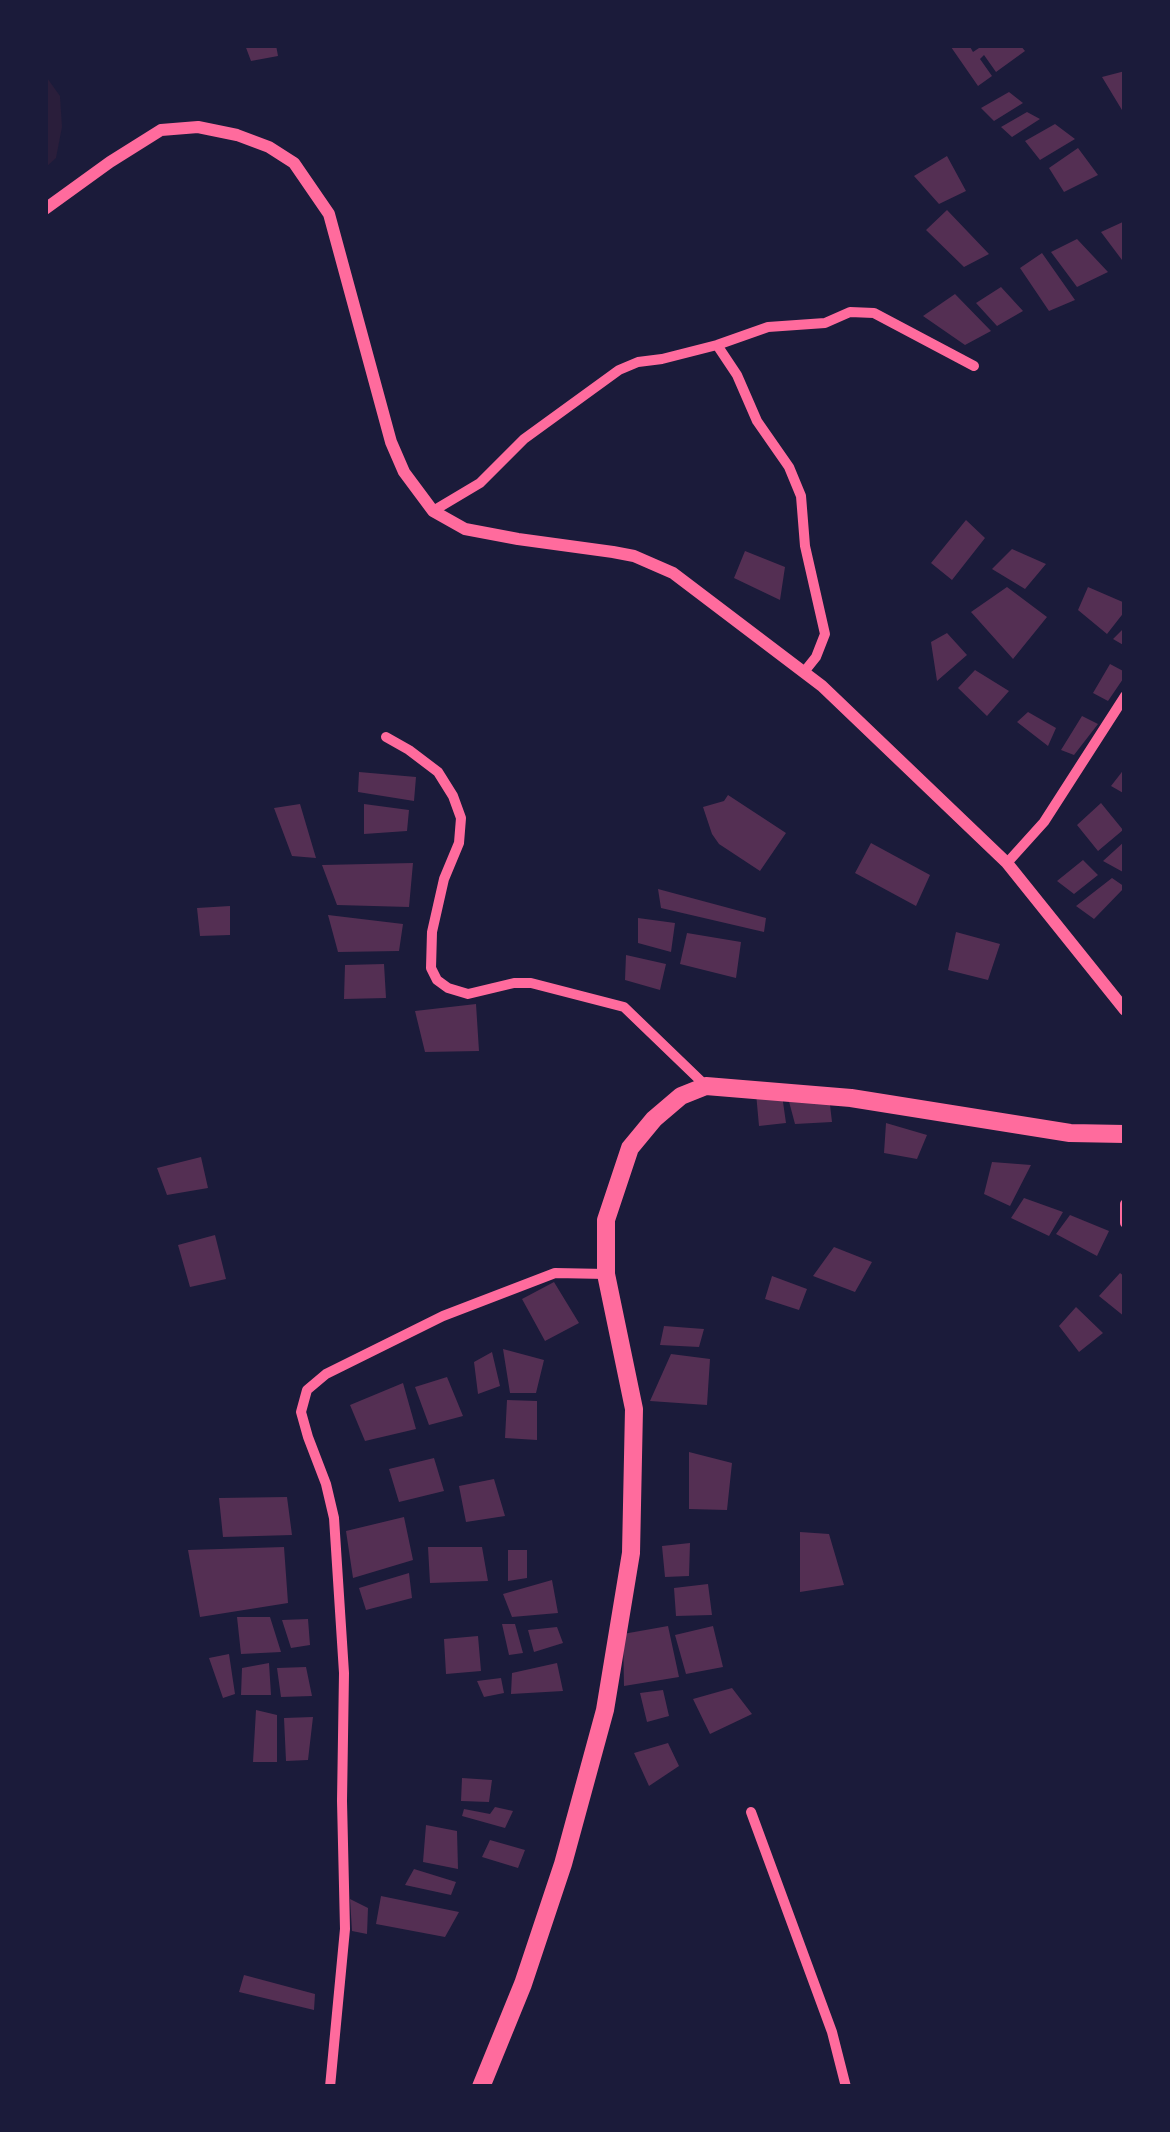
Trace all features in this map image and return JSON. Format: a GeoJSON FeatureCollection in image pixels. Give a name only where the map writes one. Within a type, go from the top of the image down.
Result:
{"type":"FeatureCollection","features":[{"type":"Feature","properties":{"kind":"highway"},"geometry":{"type":"LineString","coordinates":[[480,2087],[524,1984],[563,1864],[605,1710],[631,1553],[634,1410],[606,1274],[606,1220],[630,1148],[680,1096],[706,1086],[850,1098],[1070,1133],[1125,1134]]}},
{"type":"Feature","properties":{"kind":"street"},"geometry":{"type":"LineString","coordinates":[[45,209],[161,130],[198,127],[237,135],[269,147],[294,163],[328,214],[392,442],[404,472],[433,511],[465,528],[634,556],[673,574],[804,672],[1008,863],[1125,1010]]}},
{"type":"Feature","properties":{"kind":"street"},"geometry":{"type":"LineString","coordinates":[[433,511],[480,482],[524,440],[619,370],[638,362],[717,345],[768,327],[824,323],[850,312],[874,313],[974,366]]}},
{"type":"Feature","properties":{"kind":"street"},"geometry":{"type":"LineString","coordinates":[[717,345],[737,374],[757,421],[788,467],[800,496],[805,546],[825,634],[816,657],[804,672]]}},
{"type":"Feature","properties":{"kind":"street"},"geometry":{"type":"LineString","coordinates":[[1008,863],[1044,822],[1125,696]]}},
{"type":"Feature","properties":{"kind":"street"},"geometry":{"type":"LineString","coordinates":[[386,737],[438,772],[461,818],[459,843],[444,879],[432,932],[431,968],[436,980],[468,994],[532,983],[624,1007],[706,1086]]}},
{"type":"Feature","properties":{"kind":"street"},"geometry":{"type":"LineString","coordinates":[[1125,1204],[1125,1224]]}},
{"type":"Feature","properties":{"kind":"street"},"geometry":{"type":"LineString","coordinates":[[330,2087],[345,1929],[344,1673],[334,1518],[302,1412],[307,1390],[326,1374],[443,1316],[556,1273],[606,1274]]}},
{"type":"Feature","properties":{"kind":"street"},"geometry":{"type":"LineString","coordinates":[[751,1812],[832,2032],[846,2087]]}},
{"type":"Feature","properties":{"kind":"shaded area"},"geometry":{"type":"Polygon","coordinates":[[[45,75],[60,96],[62,127],[56,158],[45,168],[45,75]]]}},
{"type":"Feature","properties":{"kind":"building"},"geometry":{"type":"Polygon","coordinates":[[[245,45],[276,45],[278,56],[251,61],[245,45]]]}},
{"type":"Feature","properties":{"kind":"building"},"geometry":{"type":"Polygon","coordinates":[[[969,45],[973,52],[979,48],[977,45],[1020,45],[1025,51],[996,72],[984,55],[980,59],[992,76],[978,86],[951,47],[969,45]]]}},
{"type":"Feature","properties":{"kind":"building"},"geometry":{"type":"Polygon","coordinates":[[[1125,71],[1125,115],[1102,77],[1125,71]]]}},
{"type":"Feature","properties":{"kind":"building"},"geometry":{"type":"Polygon","coordinates":[[[1009,92],[1023,103],[994,121],[981,108],[1009,92]]]}},
{"type":"Feature","properties":{"kind":"building"},"geometry":{"type":"Polygon","coordinates":[[[1027,112],[1040,119],[1012,137],[1001,127],[1027,112]]]}},
{"type":"Feature","properties":{"kind":"building"},"geometry":{"type":"Polygon","coordinates":[[[1055,124],[1075,139],[1040,160],[1025,141],[1055,124]]]}},
{"type":"Feature","properties":{"kind":"building"},"geometry":{"type":"Polygon","coordinates":[[[1078,148],[1098,175],[1064,192],[1049,168],[1078,148]]]}},
{"type":"Feature","properties":{"kind":"building"},"geometry":{"type":"Polygon","coordinates":[[[947,156],[966,191],[939,204],[914,176],[947,156]]]}},
{"type":"Feature","properties":{"kind":"building"},"geometry":{"type":"Polygon","coordinates":[[[947,210],[989,254],[964,267],[926,230],[947,210]]]}},
{"type":"Feature","properties":{"kind":"building"},"geometry":{"type":"Polygon","coordinates":[[[1125,221],[1125,264],[1101,232],[1125,221]]]}},
{"type":"Feature","properties":{"kind":"building"},"geometry":{"type":"Polygon","coordinates":[[[1077,239],[1108,272],[1077,287],[1051,252],[1077,239]]]}},
{"type":"Feature","properties":{"kind":"building"},"geometry":{"type":"Polygon","coordinates":[[[1042,253],[1075,300],[1049,311],[1020,268],[1042,253]]]}},
{"type":"Feature","properties":{"kind":"building"},"geometry":{"type":"Polygon","coordinates":[[[1001,287],[1023,311],[997,326],[976,303],[1001,287]]]}},
{"type":"Feature","properties":{"kind":"building"},"geometry":{"type":"Polygon","coordinates":[[[955,294],[991,331],[965,345],[923,316],[955,294]]]}},
{"type":"Feature","properties":{"kind":"building"},"geometry":{"type":"Polygon","coordinates":[[[966,520],[985,538],[952,580],[931,563],[966,520]]]}},
{"type":"Feature","properties":{"kind":"building"},"geometry":{"type":"Polygon","coordinates":[[[1012,549],[1046,564],[1025,589],[992,569],[1012,549]]]}},
{"type":"Feature","properties":{"kind":"building"},"geometry":{"type":"Polygon","coordinates":[[[745,551],[785,567],[780,600],[734,578],[745,551]]]}},
{"type":"Feature","properties":{"kind":"building"},"geometry":{"type":"Polygon","coordinates":[[[1007,587],[1047,617],[1013,659],[971,612],[1007,587]]]}},
{"type":"Feature","properties":{"kind":"building"},"geometry":{"type":"Polygon","coordinates":[[[1088,587],[1125,603],[1125,611],[1107,634],[1078,610],[1088,587]]]}},
{"type":"Feature","properties":{"kind":"building"},"geometry":{"type":"Polygon","coordinates":[[[1125,627],[1125,646],[1113,639],[1125,627]]]}},
{"type":"Feature","properties":{"kind":"building"},"geometry":{"type":"Polygon","coordinates":[[[947,633],[967,655],[937,681],[931,642],[947,633]]]}},
{"type":"Feature","properties":{"kind":"building"},"geometry":{"type":"Polygon","coordinates":[[[1110,664],[1125,672],[1125,676],[1108,701],[1093,693],[1110,664]]]}},
{"type":"Feature","properties":{"kind":"building"},"geometry":{"type":"Polygon","coordinates":[[[975,670],[1009,691],[987,716],[958,688],[975,670]]]}},
{"type":"Feature","properties":{"kind":"building"},"geometry":{"type":"Polygon","coordinates":[[[1028,712],[1056,728],[1048,746],[1017,722],[1028,712]]]}},
{"type":"Feature","properties":{"kind":"building"},"geometry":{"type":"Polygon","coordinates":[[[1082,716],[1098,724],[1074,755],[1061,750],[1082,716]]]}},
{"type":"Feature","properties":{"kind":"building"},"geometry":{"type":"Polygon","coordinates":[[[1125,768],[1125,794],[1111,786],[1125,768]]]}},
{"type":"Feature","properties":{"kind":"building"},"geometry":{"type":"Polygon","coordinates":[[[359,772],[416,777],[414,801],[358,792],[359,772]]]}},
{"type":"Feature","properties":{"kind":"building"},"geometry":{"type":"Polygon","coordinates":[[[728,795],[786,833],[760,871],[719,844],[712,834],[703,807],[724,801],[728,795]]]}},
{"type":"Feature","properties":{"kind":"building"},"geometry":{"type":"Polygon","coordinates":[[[1101,803],[1123,830],[1098,851],[1077,825],[1101,803]]]}},
{"type":"Feature","properties":{"kind":"building"},"geometry":{"type":"Polygon","coordinates":[[[300,804],[316,858],[292,856],[274,808],[300,804]]]}},
{"type":"Feature","properties":{"kind":"building"},"geometry":{"type":"Polygon","coordinates":[[[364,804],[409,810],[407,831],[364,834],[364,804]]]}},
{"type":"Feature","properties":{"kind":"building"},"geometry":{"type":"Polygon","coordinates":[[[1125,841],[1125,871],[1123,872],[1103,861],[1125,841]]]}},
{"type":"Feature","properties":{"kind":"building"},"geometry":{"type":"Polygon","coordinates":[[[871,843],[930,875],[916,906],[855,873],[871,843]]]}},
{"type":"Feature","properties":{"kind":"building"},"geometry":{"type":"Polygon","coordinates":[[[1083,860],[1098,875],[1074,894],[1057,881],[1083,860]]]}},
{"type":"Feature","properties":{"kind":"building"},"geometry":{"type":"Polygon","coordinates":[[[413,863],[409,907],[337,905],[322,865],[413,863]]]}},
{"type":"Feature","properties":{"kind":"building"},"geometry":{"type":"Polygon","coordinates":[[[1112,878],[1125,887],[1094,919],[1076,906],[1112,878]]]}},
{"type":"Feature","properties":{"kind":"building"},"geometry":{"type":"Polygon","coordinates":[[[658,889],[766,918],[764,932],[661,908],[658,889]]]}},
{"type":"Feature","properties":{"kind":"building"},"geometry":{"type":"Polygon","coordinates":[[[230,906],[230,935],[200,936],[197,908],[230,906]]]}},
{"type":"Feature","properties":{"kind":"building"},"geometry":{"type":"Polygon","coordinates":[[[328,915],[403,924],[399,951],[338,952],[328,915]]]}},
{"type":"Feature","properties":{"kind":"building"},"geometry":{"type":"Polygon","coordinates":[[[638,918],[675,923],[671,952],[638,943],[638,918]]]}},
{"type":"Feature","properties":{"kind":"building"},"geometry":{"type":"Polygon","coordinates":[[[956,932],[1000,944],[988,980],[948,970],[956,932]]]}},
{"type":"Feature","properties":{"kind":"building"},"geometry":{"type":"Polygon","coordinates":[[[687,933],[741,942],[736,978],[680,964],[687,933]]]}},
{"type":"Feature","properties":{"kind":"building"},"geometry":{"type":"Polygon","coordinates":[[[626,955],[666,964],[660,990],[625,980],[626,955]]]}},
{"type":"Feature","properties":{"kind":"building"},"geometry":{"type":"Polygon","coordinates":[[[384,964],[386,998],[344,999],[345,965],[384,964]]]}},
{"type":"Feature","properties":{"kind":"building"},"geometry":{"type":"Polygon","coordinates":[[[476,1004],[479,1051],[425,1052],[415,1011],[476,1004]]]}},
{"type":"Feature","properties":{"kind":"building"},"geometry":{"type":"Polygon","coordinates":[[[781,1088],[786,1123],[759,1126],[756,1093],[781,1088]]]}},
{"type":"Feature","properties":{"kind":"building"},"geometry":{"type":"Polygon","coordinates":[[[828,1088],[832,1122],[795,1124],[787,1094],[828,1088]]]}},
{"type":"Feature","properties":{"kind":"building"},"geometry":{"type":"Polygon","coordinates":[[[886,1123],[927,1135],[917,1159],[884,1153],[886,1123]]]}},
{"type":"Feature","properties":{"kind":"building"},"geometry":{"type":"Polygon","coordinates":[[[201,1157],[208,1188],[167,1195],[157,1168],[201,1157]]]}},
{"type":"Feature","properties":{"kind":"building"},"geometry":{"type":"Polygon","coordinates":[[[992,1162],[1031,1165],[1010,1206],[984,1194],[992,1162]]]}},
{"type":"Feature","properties":{"kind":"building"},"geometry":{"type":"Polygon","coordinates":[[[1024,1198],[1063,1212],[1049,1236],[1011,1218],[1024,1198]]]}},
{"type":"Feature","properties":{"kind":"building"},"geometry":{"type":"Polygon","coordinates":[[[1070,1215],[1109,1231],[1097,1256],[1056,1234],[1070,1215]]]}},
{"type":"Feature","properties":{"kind":"building"},"geometry":{"type":"Polygon","coordinates":[[[215,1235],[226,1279],[190,1287],[178,1245],[215,1235]]]}},
{"type":"Feature","properties":{"kind":"building"},"geometry":{"type":"Polygon","coordinates":[[[834,1247],[872,1262],[855,1292],[813,1276],[834,1247]]]}},
{"type":"Feature","properties":{"kind":"building"},"geometry":{"type":"Polygon","coordinates":[[[1120,1273],[1125,1277],[1125,1317],[1099,1296],[1120,1273]]]}},
{"type":"Feature","properties":{"kind":"building"},"geometry":{"type":"Polygon","coordinates":[[[772,1276],[807,1289],[799,1310],[765,1299],[772,1276]]]}},
{"type":"Feature","properties":{"kind":"building"},"geometry":{"type":"Polygon","coordinates":[[[554,1282],[579,1323],[545,1341],[522,1299],[554,1282]]]}},
{"type":"Feature","properties":{"kind":"building"},"geometry":{"type":"Polygon","coordinates":[[[1076,1307],[1103,1333],[1079,1352],[1059,1326],[1076,1307]]]}},
{"type":"Feature","properties":{"kind":"building"},"geometry":{"type":"Polygon","coordinates":[[[664,1326],[704,1329],[699,1347],[660,1345],[664,1326]]]}},
{"type":"Feature","properties":{"kind":"building"},"geometry":{"type":"Polygon","coordinates":[[[503,1349],[544,1360],[536,1393],[510,1393],[503,1349]]]}},
{"type":"Feature","properties":{"kind":"building"},"geometry":{"type":"Polygon","coordinates":[[[492,1352],[500,1386],[478,1394],[474,1362],[492,1352]]]}},
{"type":"Feature","properties":{"kind":"building"},"geometry":{"type":"Polygon","coordinates":[[[671,1354],[710,1359],[707,1405],[650,1401],[671,1354]]]}},
{"type":"Feature","properties":{"kind":"building"},"geometry":{"type":"Polygon","coordinates":[[[447,1377],[463,1416],[429,1425],[415,1387],[447,1377]]]}},
{"type":"Feature","properties":{"kind":"building"},"geometry":{"type":"Polygon","coordinates":[[[403,1383],[416,1429],[365,1441],[350,1405],[403,1383]]]}},
{"type":"Feature","properties":{"kind":"building"},"geometry":{"type":"Polygon","coordinates":[[[507,1400],[537,1401],[537,1440],[505,1438],[507,1400]]]}},
{"type":"Feature","properties":{"kind":"building"},"geometry":{"type":"Polygon","coordinates":[[[689,1452],[732,1463],[727,1510],[689,1509],[689,1452]]]}},
{"type":"Feature","properties":{"kind":"building"},"geometry":{"type":"Polygon","coordinates":[[[434,1458],[444,1491],[399,1502],[389,1469],[434,1458]]]}},
{"type":"Feature","properties":{"kind":"building"},"geometry":{"type":"Polygon","coordinates":[[[494,1479],[505,1516],[466,1522],[459,1486],[494,1479]]]}},
{"type":"Feature","properties":{"kind":"building"},"geometry":{"type":"Polygon","coordinates":[[[287,1497],[292,1535],[223,1537],[219,1498],[287,1497]]]}},
{"type":"Feature","properties":{"kind":"building"},"geometry":{"type":"Polygon","coordinates":[[[404,1517],[413,1560],[353,1578],[346,1531],[404,1517]]]}},
{"type":"Feature","properties":{"kind":"building"},"geometry":{"type":"Polygon","coordinates":[[[800,1532],[829,1534],[844,1585],[800,1592],[800,1532]]]}},
{"type":"Feature","properties":{"kind":"building"},"geometry":{"type":"Polygon","coordinates":[[[690,1543],[689,1576],[665,1577],[662,1546],[690,1543]]]}},
{"type":"Feature","properties":{"kind":"building"},"geometry":{"type":"Polygon","coordinates":[[[284,1547],[288,1603],[200,1617],[188,1550],[284,1547]]]}},
{"type":"Feature","properties":{"kind":"building"},"geometry":{"type":"Polygon","coordinates":[[[428,1547],[482,1547],[488,1581],[430,1583],[428,1547]]]}},
{"type":"Feature","properties":{"kind":"building"},"geometry":{"type":"Polygon","coordinates":[[[508,1550],[527,1550],[527,1578],[508,1581],[508,1550]]]}},
{"type":"Feature","properties":{"kind":"building"},"geometry":{"type":"Polygon","coordinates":[[[409,1573],[412,1598],[366,1610],[359,1588],[409,1573]]]}},
{"type":"Feature","properties":{"kind":"building"},"geometry":{"type":"Polygon","coordinates":[[[552,1580],[558,1613],[512,1617],[503,1594],[552,1580]]]}},
{"type":"Feature","properties":{"kind":"building"},"geometry":{"type":"Polygon","coordinates":[[[708,1584],[712,1615],[676,1616],[674,1588],[708,1584]]]}},
{"type":"Feature","properties":{"kind":"building"},"geometry":{"type":"Polygon","coordinates":[[[237,1617],[270,1617],[281,1652],[241,1654],[237,1617]]]}},
{"type":"Feature","properties":{"kind":"building"},"geometry":{"type":"Polygon","coordinates":[[[308,1619],[310,1645],[291,1648],[282,1620],[308,1619]]]}},
{"type":"Feature","properties":{"kind":"building"},"geometry":{"type":"Polygon","coordinates":[[[502,1624],[515,1624],[523,1653],[509,1655],[502,1624]]]}},
{"type":"Feature","properties":{"kind":"building"},"geometry":{"type":"Polygon","coordinates":[[[668,1626],[679,1677],[624,1686],[623,1634],[668,1626]]]}},
{"type":"Feature","properties":{"kind":"building"},"geometry":{"type":"Polygon","coordinates":[[[713,1626],[723,1667],[686,1674],[675,1635],[713,1626]]]}},
{"type":"Feature","properties":{"kind":"building"},"geometry":{"type":"Polygon","coordinates":[[[557,1627],[563,1643],[534,1652],[528,1630],[557,1627]]]}},
{"type":"Feature","properties":{"kind":"building"},"geometry":{"type":"Polygon","coordinates":[[[478,1636],[481,1671],[446,1674],[444,1639],[478,1636]]]}},
{"type":"Feature","properties":{"kind":"building"},"geometry":{"type":"Polygon","coordinates":[[[229,1654],[235,1694],[223,1698],[209,1658],[229,1654]]]}},
{"type":"Feature","properties":{"kind":"building"},"geometry":{"type":"Polygon","coordinates":[[[269,1663],[271,1695],[241,1695],[242,1668],[269,1663]]]}},
{"type":"Feature","properties":{"kind":"building"},"geometry":{"type":"Polygon","coordinates":[[[557,1663],[563,1691],[511,1694],[512,1673],[557,1663]]]}},
{"type":"Feature","properties":{"kind":"building"},"geometry":{"type":"Polygon","coordinates":[[[306,1667],[312,1696],[281,1697],[277,1668],[306,1667]]]}},
{"type":"Feature","properties":{"kind":"building"},"geometry":{"type":"Polygon","coordinates":[[[501,1678],[504,1693],[484,1697],[477,1681],[501,1678]]]}},
{"type":"Feature","properties":{"kind":"building"},"geometry":{"type":"Polygon","coordinates":[[[732,1688],[752,1714],[710,1734],[693,1699],[732,1688]]]}},
{"type":"Feature","properties":{"kind":"building"},"geometry":{"type":"Polygon","coordinates":[[[663,1690],[669,1716],[647,1722],[640,1693],[663,1690]]]}},
{"type":"Feature","properties":{"kind":"building"},"geometry":{"type":"Polygon","coordinates":[[[256,1710],[277,1715],[277,1762],[253,1762],[256,1710]]]}},
{"type":"Feature","properties":{"kind":"building"},"geometry":{"type":"Polygon","coordinates":[[[313,1717],[308,1760],[286,1761],[284,1718],[313,1717]]]}},
{"type":"Feature","properties":{"kind":"building"},"geometry":{"type":"Polygon","coordinates":[[[668,1743],[679,1766],[649,1786],[634,1753],[668,1743]]]}},
{"type":"Feature","properties":{"kind":"building"},"geometry":{"type":"Polygon","coordinates":[[[462,1778],[492,1780],[489,1802],[461,1801],[462,1778]]]}},
{"type":"Feature","properties":{"kind":"building"},"geometry":{"type":"Polygon","coordinates":[[[495,1807],[513,1811],[505,1828],[462,1816],[464,1809],[490,1814],[495,1807]]]}},
{"type":"Feature","properties":{"kind":"building"},"geometry":{"type":"Polygon","coordinates":[[[426,1825],[457,1831],[458,1869],[423,1862],[426,1825]]]}},
{"type":"Feature","properties":{"kind":"building"},"geometry":{"type":"Polygon","coordinates":[[[490,1840],[525,1850],[518,1868],[482,1857],[490,1840]]]}},
{"type":"Feature","properties":{"kind":"building"},"geometry":{"type":"Polygon","coordinates":[[[414,1869],[456,1882],[451,1895],[405,1885],[414,1869]]]}},
{"type":"Feature","properties":{"kind":"building"},"geometry":{"type":"Polygon","coordinates":[[[381,1896],[459,1912],[445,1937],[376,1924],[381,1896]]]}},
{"type":"Feature","properties":{"kind":"building"},"geometry":{"type":"Polygon","coordinates":[[[350,1899],[368,1908],[367,1934],[352,1931],[350,1899]]]}},
{"type":"Feature","properties":{"kind":"building"},"geometry":{"type":"Polygon","coordinates":[[[244,1975],[315,1994],[314,2010],[239,1992],[244,1975]]]}}]}
